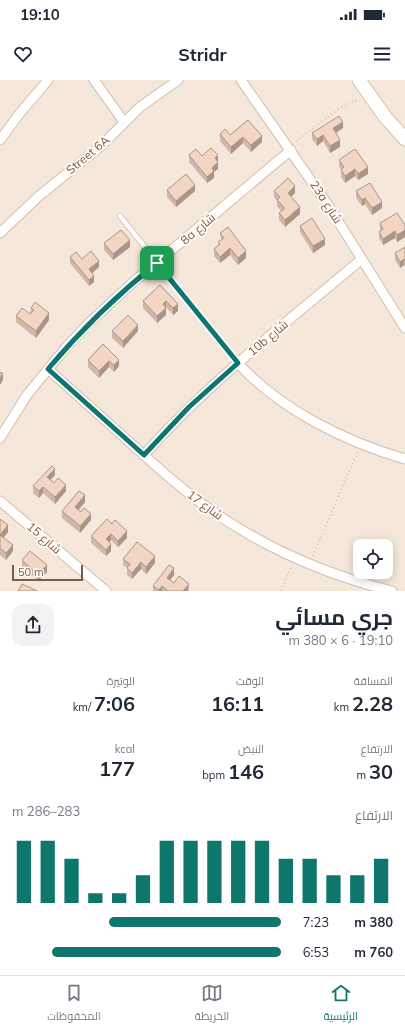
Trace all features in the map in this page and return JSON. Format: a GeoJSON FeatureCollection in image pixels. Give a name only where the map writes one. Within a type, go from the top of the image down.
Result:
{"type":"FeatureCollection","features":[{"type":"Feature","properties":{"kind":"street"},"geometry":{"type":"LineString","coordinates":[[0,140],[20,113],[48,80]]}},
{"type":"Feature","properties":{"kind":"street"},"geometry":{"type":"LineString","coordinates":[[94,80],[124,122]]}},
{"type":"Feature","properties":{"kind":"street","name":"Street 6A"},"geometry":{"type":"LineString","coordinates":[[1,230],[43,192],[98,148],[140,107],[178,80]]}},
{"type":"Feature","properties":{"kind":"street","name":"23a شارع"},"geometry":{"type":"LineString","coordinates":[[241,80],[328,205],[405,328]]}},
{"type":"Feature","properties":{"kind":"street"},"geometry":{"type":"LineString","coordinates":[[359,80],[386,118],[405,139]]}},
{"type":"Feature","properties":{"kind":"street"},"geometry":{"type":"LineString","coordinates":[[367,80],[383,102],[405,139]]}},
{"type":"Feature","properties":{"kind":"street","name":"8a شارع"},"geometry":{"type":"LineString","coordinates":[[0,438],[27,395],[88,324],[132,284],[291,150]]}},
{"type":"Feature","properties":{"kind":"street","name":"10b شارع"},"geometry":{"type":"LineString","coordinates":[[144,455],[189,407],[238,363],[362,259]]}},
{"type":"Feature","properties":{"kind":"street"},"geometry":{"type":"LineString","coordinates":[[238,363],[256,381],[303,415],[361,444],[405,459]]}},
{"type":"Feature","properties":{"kind":"street","name":"شارع 17"},"geometry":{"type":"LineString","coordinates":[[48,369],[172,480],[200,503],[262,542],[295,558],[330,573],[392,591]]}},
{"type":"Feature","properties":{"kind":"street","name":"شارع 15"},"geometry":{"type":"LineString","coordinates":[[0,501],[99,589]]}},
{"type":"Feature","properties":{"kind":"lane"},"geometry":{"type":"LineString","coordinates":[[120,216],[238,363]]}},
{"type":"Feature","properties":{"kind":"path"},"geometry":{"type":"LineString","coordinates":[[291,150],[297,139],[340,108],[370,95]]}},
{"type":"Feature","properties":{"kind":"path"},"geometry":{"type":"LineString","coordinates":[[310,564],[361,444]]}},
{"type":"Feature","properties":{"kind":"path"},"geometry":{"type":"LineString","coordinates":[[281,591],[295,558]]}},
{"type":"Feature","properties":{"kind":"shaded area"},"geometry":{"type":"Polygon","coordinates":[[[0,80],[405,80],[405,591],[0,591],[0,80]]]}},
{"type":"Feature","properties":{"kind":"building"},"geometry":{"type":"Polygon","coordinates":[[[339,116],[343,122],[333,128],[340,140],[330,146],[323,135],[317,139],[312,133],[339,116]]]}},
{"type":"Feature","properties":{"kind":"building"},"geometry":{"type":"Polygon","coordinates":[[[248,120],[262,136],[251,145],[243,137],[231,147],[220,134],[225,129],[230,135],[248,120]]]}},
{"type":"Feature","properties":{"kind":"building"},"geometry":{"type":"Polygon","coordinates":[[[211,148],[218,155],[215,158],[218,162],[212,168],[214,171],[207,177],[189,155],[196,149],[202,156],[211,148]]]}},
{"type":"Feature","properties":{"kind":"building"},"geometry":{"type":"Polygon","coordinates":[[[355,149],[368,167],[358,174],[355,169],[345,176],[341,170],[344,167],[339,160],[355,149]]]}},
{"type":"Feature","properties":{"kind":"building"},"geometry":{"type":"Polygon","coordinates":[[[186,174],[195,185],[176,201],[167,190],[186,174]]]}},
{"type":"Feature","properties":{"kind":"building"},"geometry":{"type":"Polygon","coordinates":[[[288,178],[295,186],[288,193],[300,207],[285,220],[279,213],[285,208],[277,200],[280,197],[274,191],[288,178]]]}},
{"type":"Feature","properties":{"kind":"building"},"geometry":{"type":"Polygon","coordinates":[[[370,183],[382,202],[372,208],[365,198],[362,200],[356,191],[370,183]]]}},
{"type":"Feature","properties":{"kind":"building"},"geometry":{"type":"Polygon","coordinates":[[[397,213],[405,225],[405,230],[397,235],[395,231],[383,239],[379,232],[383,229],[380,223],[397,213]]]}},
{"type":"Feature","properties":{"kind":"building"},"geometry":{"type":"Polygon","coordinates":[[[312,218],[325,239],[313,246],[300,226],[312,218]]]}},
{"type":"Feature","properties":{"kind":"building"},"geometry":{"type":"Polygon","coordinates":[[[228,227],[246,251],[238,258],[230,248],[220,257],[214,249],[220,244],[218,242],[224,238],[220,233],[228,227]]]}},
{"type":"Feature","properties":{"kind":"building"},"geometry":{"type":"Polygon","coordinates":[[[121,230],[130,240],[113,254],[104,243],[121,230]]]}},
{"type":"Feature","properties":{"kind":"building"},"geometry":{"type":"Polygon","coordinates":[[[405,247],[405,260],[404,259],[400,262],[395,253],[405,247]]]}},
{"type":"Feature","properties":{"kind":"building"},"geometry":{"type":"Polygon","coordinates":[[[91,251],[99,261],[89,269],[94,276],[89,280],[70,257],[76,252],[82,259],[91,251]]]}},
{"type":"Feature","properties":{"kind":"building"},"geometry":{"type":"Polygon","coordinates":[[[160,285],[178,304],[173,308],[166,301],[163,304],[166,308],[157,316],[143,301],[160,285]]]}},
{"type":"Feature","properties":{"kind":"building"},"geometry":{"type":"Polygon","coordinates":[[[35,302],[49,313],[36,331],[16,316],[22,308],[30,314],[34,310],[31,308],[35,302]]]}},
{"type":"Feature","properties":{"kind":"building"},"geometry":{"type":"Polygon","coordinates":[[[128,315],[138,325],[123,341],[112,331],[128,315]]]}},
{"type":"Feature","properties":{"kind":"building"},"geometry":{"type":"Polygon","coordinates":[[[103,344],[119,360],[114,365],[109,361],[99,371],[88,360],[103,344]]]}},
{"type":"Feature","properties":{"kind":"building"},"geometry":{"type":"Polygon","coordinates":[[[52,466],[55,469],[47,477],[54,483],[58,478],[66,485],[55,497],[43,487],[39,491],[33,486],[52,466]]]}},
{"type":"Feature","properties":{"kind":"building"},"geometry":{"type":"Polygon","coordinates":[[[79,491],[85,495],[75,507],[81,512],[84,508],[91,514],[80,526],[62,511],[79,491]]]}},
{"type":"Feature","properties":{"kind":"building"},"geometry":{"type":"Polygon","coordinates":[[[0,519],[8,525],[0,535],[0,519]]]}},
{"type":"Feature","properties":{"kind":"building"},"geometry":{"type":"Polygon","coordinates":[[[107,519],[112,524],[115,520],[127,531],[118,541],[111,534],[106,539],[111,544],[106,550],[91,536],[107,519]]]}},
{"type":"Feature","properties":{"kind":"building"},"geometry":{"type":"Polygon","coordinates":[[[0,535],[13,545],[6,553],[0,548],[0,535]]]}},
{"type":"Feature","properties":{"kind":"building"},"geometry":{"type":"Polygon","coordinates":[[[137,542],[155,556],[146,567],[141,562],[132,573],[127,568],[130,564],[123,559],[137,542]]]}},
{"type":"Feature","properties":{"kind":"building"},"geometry":{"type":"Polygon","coordinates":[[[30,551],[47,565],[38,575],[22,560],[30,551]]]}},
{"type":"Feature","properties":{"kind":"building"},"geometry":{"type":"Polygon","coordinates":[[[169,565],[174,568],[167,578],[174,583],[179,576],[189,584],[183,591],[167,591],[162,586],[159,590],[153,586],[169,565]]]}},
{"type":"Feature","properties":{"kind":"building"},"geometry":{"type":"Polygon","coordinates":[[[22,584],[37,591],[18,591],[22,584]]]}},
{"type":"Feature","properties":{"kind":"route"},"geometry":{"type":"LineString","coordinates":[[157,263],[238,363],[189,407],[144,455],[48,369],[88,324],[157,263]]}}]}
